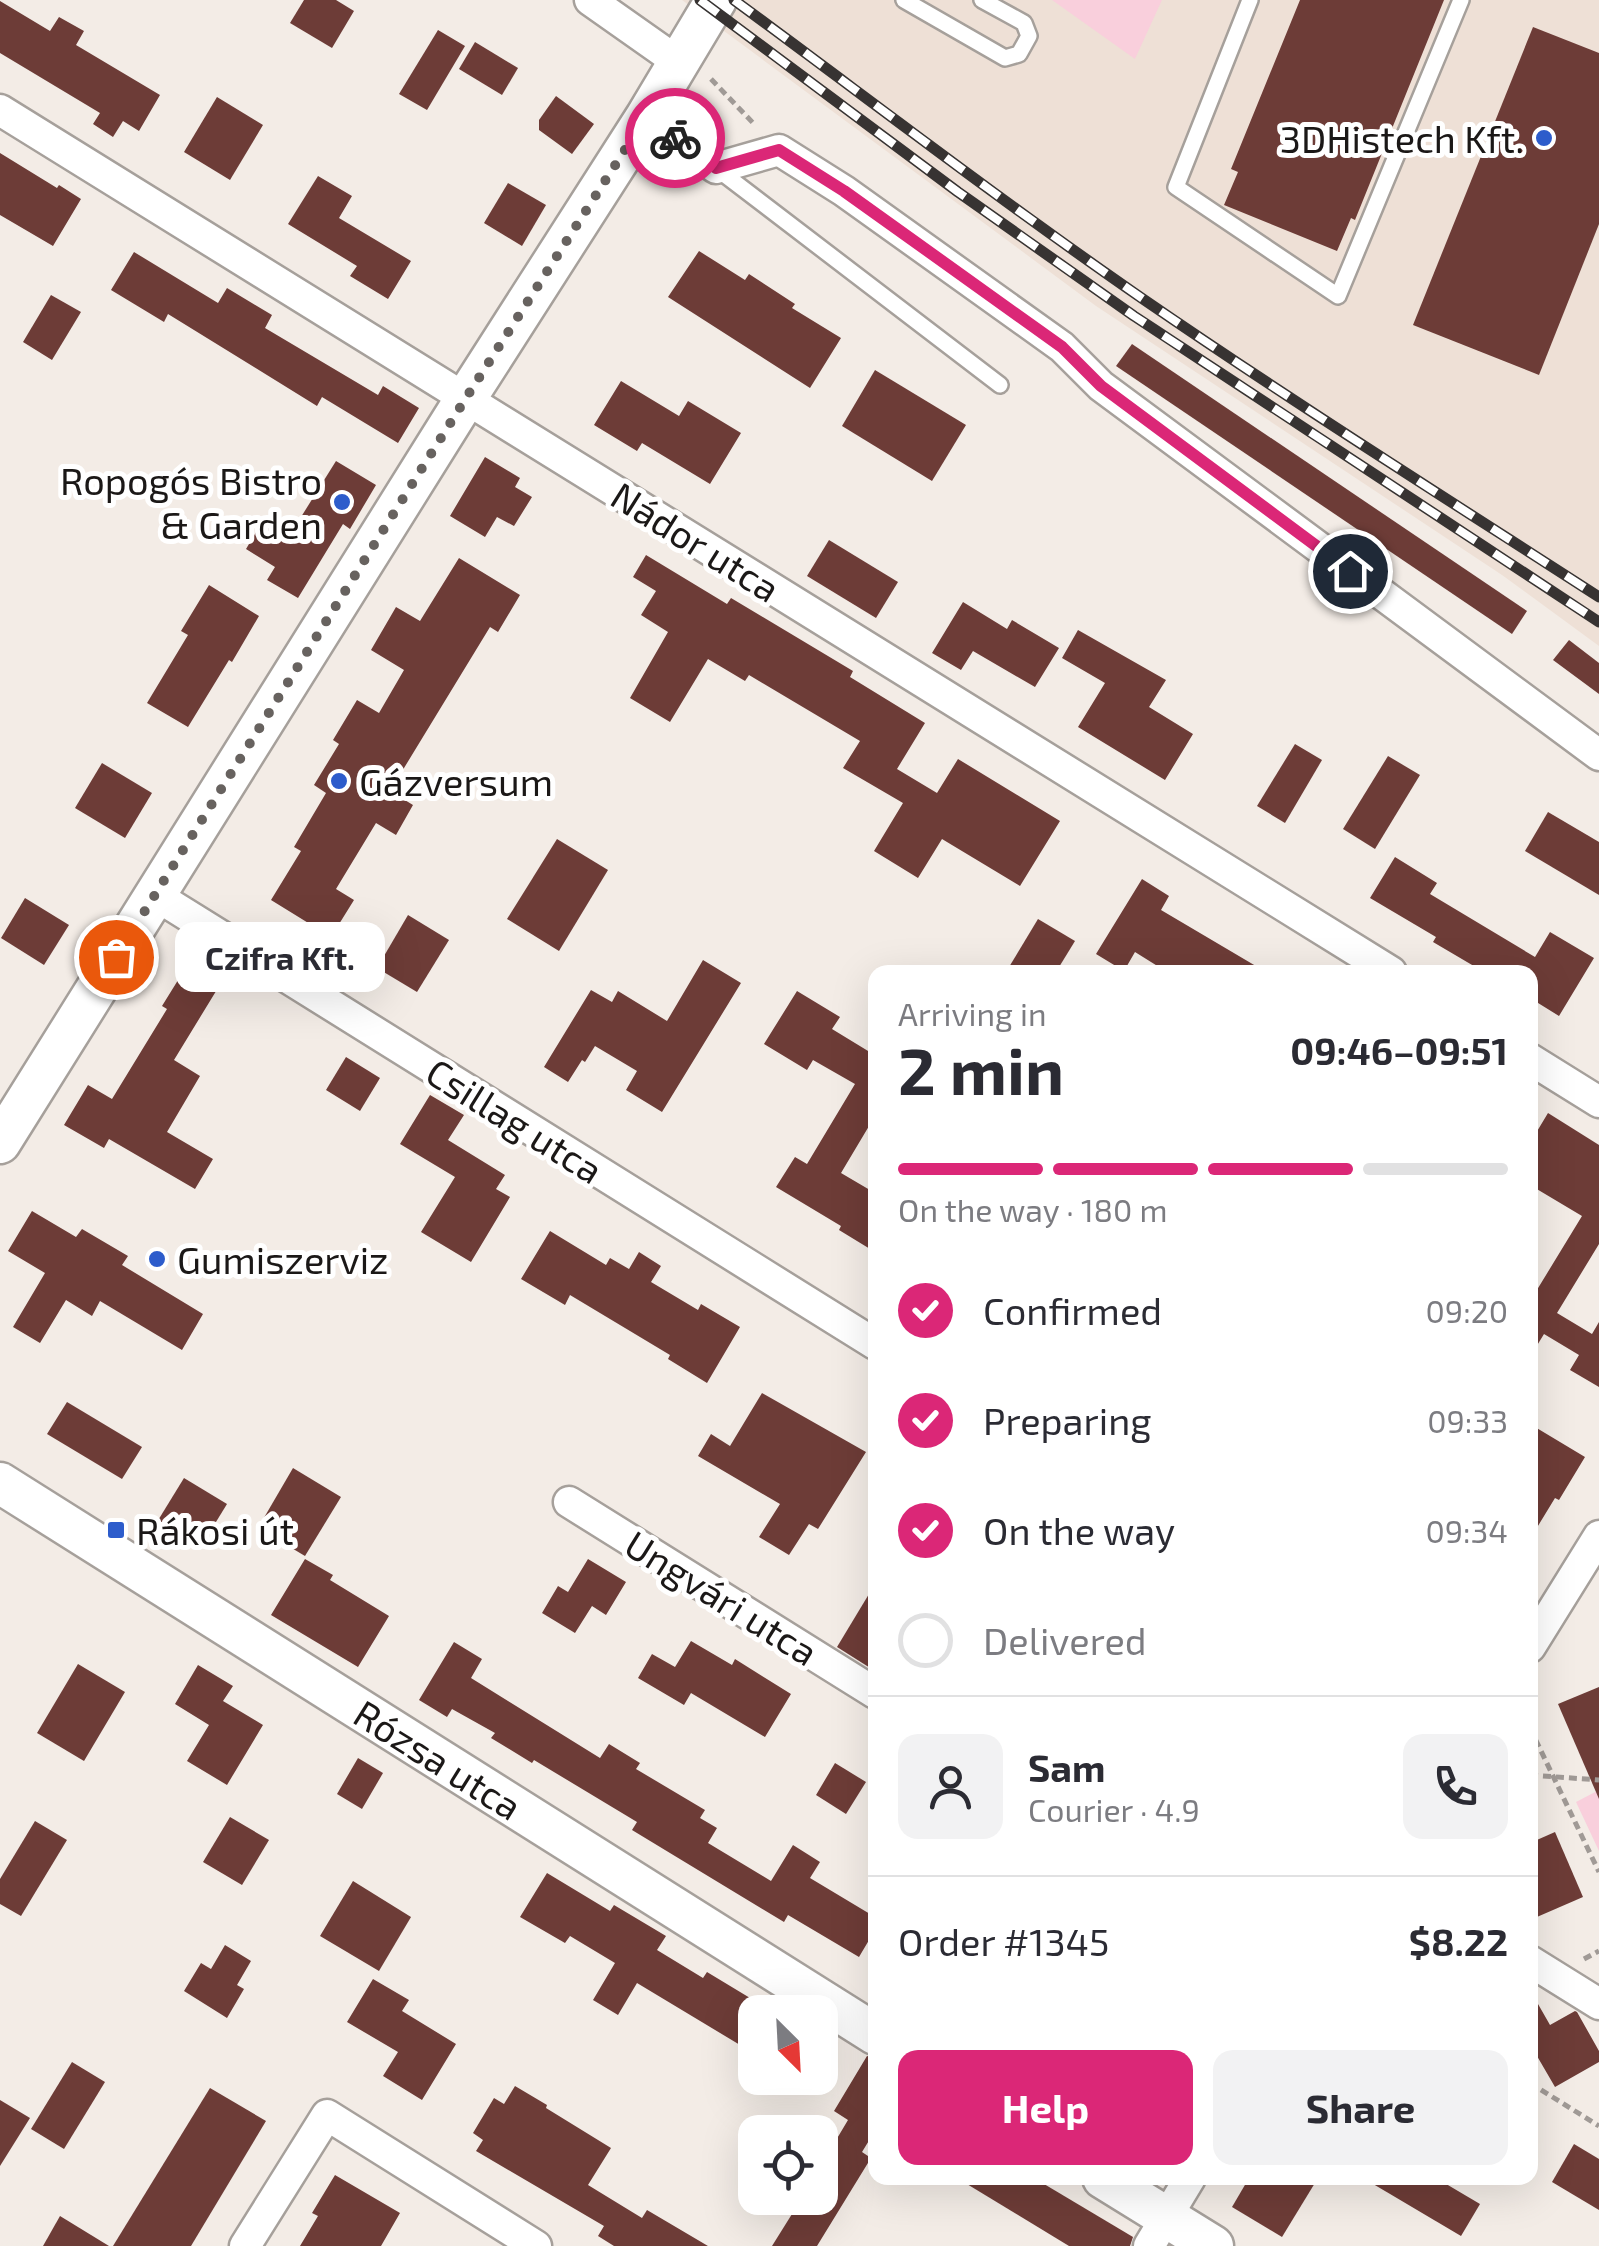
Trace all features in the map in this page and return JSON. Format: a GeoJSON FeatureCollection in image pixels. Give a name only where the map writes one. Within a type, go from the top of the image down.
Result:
{"type":"FeatureCollection","features":[{"type":"Feature","properties":{"kind":"main road"},"geometry":{"type":"LineString","coordinates":[[0,1143],[716,0]]}},
{"type":"Feature","properties":{"kind":"main road","name":"Rózsa utca"},"geometry":{"type":"LineString","coordinates":[[0,1483],[868,2030]]}},
{"type":"Feature","properties":{"kind":"main road"},"geometry":{"type":"LineString","coordinates":[[1110,2185],[1158,2232],[1212,2246]]}},
{"type":"Feature","properties":{"kind":"street"},"geometry":{"type":"LineString","coordinates":[[590,0],[682,56]]}},
{"type":"Feature","properties":{"kind":"street","name":"Nádor utca"},"geometry":{"type":"LineString","coordinates":[[0,110],[1380,965]]}},
{"type":"Feature","properties":{"kind":"street"},"geometry":{"type":"LineString","coordinates":[[646,117],[716,168],[779,150],[844,191],[1062,347],[1101,386],[1599,755]]}},
{"type":"Feature","properties":{"kind":"street","name":"Csillag utca"},"geometry":{"type":"LineString","coordinates":[[155,896],[868,1340]]}},
{"type":"Feature","properties":{"kind":"street"},"geometry":{"type":"LineString","coordinates":[[1538,1064],[1599,1102]]}},
{"type":"Feature","properties":{"kind":"street","name":"Ungvári utca"},"geometry":{"type":"LineString","coordinates":[[569,1502],[868,1688]]}},
{"type":"Feature","properties":{"kind":"street"},"geometry":{"type":"LineString","coordinates":[[1538,1634],[1599,1536]]}},
{"type":"Feature","properties":{"kind":"street"},"geometry":{"type":"LineString","coordinates":[[1538,1966],[1599,2004]]}},
{"type":"Feature","properties":{"kind":"street"},"geometry":{"type":"LineString","coordinates":[[245,2246],[327,2115],[536,2246]]}},
{"type":"Feature","properties":{"kind":"street"},"geometry":{"type":"LineString","coordinates":[[1158,2232],[1186,2185]]}},
{"type":"Feature","properties":{"kind":"lane"},"geometry":{"type":"LineString","coordinates":[[904,0],[1006,58],[1019,54],[1029,36],[1024,23],[982,0]]}},
{"type":"Feature","properties":{"kind":"lane"},"geometry":{"type":"LineString","coordinates":[[1250,0],[1176,187],[1338,296],[1461,0]]}},
{"type":"Feature","properties":{"kind":"lane"},"geometry":{"type":"LineString","coordinates":[[716,168],[1000,385]]}},
{"type":"Feature","properties":{"kind":"path"},"geometry":{"type":"LineString","coordinates":[[682,56],[779,150]]}},
{"type":"Feature","properties":{"kind":"path"},"geometry":{"type":"LineString","coordinates":[[1538,1745],[1599,1872]]}},
{"type":"Feature","properties":{"kind":"path"},"geometry":{"type":"LineString","coordinates":[[1538,1776],[1599,1780]]}},
{"type":"Feature","properties":{"kind":"path"},"geometry":{"type":"LineString","coordinates":[[1538,2088],[1599,2126]]}},
{"type":"Feature","properties":{"kind":"shaded area"},"geometry":{"type":"Polygon","coordinates":[[[682,0],[1599,0],[1599,646],[1502,575],[1096,306],[682,0]]]}},
{"type":"Feature","properties":{"kind":"shaded area"},"geometry":{"type":"Polygon","coordinates":[[[1052,0],[1162,0],[1135,59],[1052,0]]]}},
{"type":"Feature","properties":{"kind":"shaded area"},"geometry":{"type":"Polygon","coordinates":[[[1599,1790],[1599,1851],[1576,1802],[1599,1790]]]}},
{"type":"Feature","properties":{"kind":"building"},"geometry":{"type":"Polygon","coordinates":[[[304,0],[336,0],[354,11],[332,48],[290,23],[304,0]]]}},
{"type":"Feature","properties":{"kind":"building","name":"3DHistech Kft."},"geometry":{"type":"Polygon","coordinates":[[[1300,0],[1444,0],[1355,220],[1351,218],[1337,251],[1224,205],[1238,172],[1231,169],[1300,0]]]}},
{"type":"Feature","properties":{"kind":"building"},"geometry":{"type":"Polygon","coordinates":[[[0,1],[50,31],[59,17],[84,31],[76,45],[160,95],[139,131],[123,121],[113,137],[93,124],[100,113],[0,53],[0,1]]]}},
{"type":"Feature","properties":{"kind":"building","name":"3DHistech Kft."},"geometry":{"type":"Polygon","coordinates":[[[1533,27],[1599,53],[1599,224],[1539,375],[1413,325],[1533,27]]]}},
{"type":"Feature","properties":{"kind":"building"},"geometry":{"type":"Polygon","coordinates":[[[438,30],[465,46],[427,110],[399,94],[438,30]]]}},
{"type":"Feature","properties":{"kind":"building"},"geometry":{"type":"Polygon","coordinates":[[[475,42],[518,68],[502,95],[459,69],[475,42]]]}},
{"type":"Feature","properties":{"kind":"building"},"geometry":{"type":"Polygon","coordinates":[[[556,96],[594,124],[572,154],[539,130],[539,120],[556,96]]]}},
{"type":"Feature","properties":{"kind":"building"},"geometry":{"type":"Polygon","coordinates":[[[217,97],[263,125],[230,180],[184,152],[217,97]]]}},
{"type":"Feature","properties":{"kind":"building"},"geometry":{"type":"Polygon","coordinates":[[[0,153],[81,199],[53,246],[0,215],[0,153]]]}},
{"type":"Feature","properties":{"kind":"building"},"geometry":{"type":"Polygon","coordinates":[[[318,176],[352,196],[339,218],[411,261],[388,299],[350,276],[357,266],[288,224],[318,176]]]}},
{"type":"Feature","properties":{"kind":"building"},"geometry":{"type":"Polygon","coordinates":[[[508,183],[546,205],[522,246],[484,223],[508,183]]]}},
{"type":"Feature","properties":{"kind":"building"},"geometry":{"type":"Polygon","coordinates":[[[699,251],[745,280],[749,274],[795,304],[792,308],[841,338],[810,388],[668,297],[699,251]]]}},
{"type":"Feature","properties":{"kind":"building"},"geometry":{"type":"Polygon","coordinates":[[[134,252],[218,303],[227,288],[272,315],[265,328],[378,395],[383,386],[419,408],[398,443],[322,397],[317,406],[168,314],[164,322],[111,290],[134,252]]]}},
{"type":"Feature","properties":{"kind":"building"},"geometry":{"type":"Polygon","coordinates":[[[51,295],[81,312],[52,360],[23,342],[51,295]]]}},
{"type":"Feature","properties":{"kind":"building"},"geometry":{"type":"Polygon","coordinates":[[[1132,344],[1527,611],[1512,634],[1116,366],[1132,344]]]}},
{"type":"Feature","properties":{"kind":"building"},"geometry":{"type":"Polygon","coordinates":[[[875,370],[966,425],[932,481],[842,426],[875,370]]]}},
{"type":"Feature","properties":{"kind":"building"},"geometry":{"type":"Polygon","coordinates":[[[621,381],[679,416],[688,401],[741,433],[710,484],[642,443],[637,451],[594,425],[621,381]]]}},
{"type":"Feature","properties":{"kind":"building"},"geometry":{"type":"Polygon","coordinates":[[[485,457],[520,478],[515,487],[532,497],[514,526],[497,517],[485,537],[450,516],[485,457]]]}},
{"type":"Feature","properties":{"kind":"building"},"geometry":{"type":"Polygon","coordinates":[[[336,461],[376,485],[350,529],[343,524],[298,598],[267,580],[275,567],[246,549],[265,517],[291,533],[336,461]]]}},
{"type":"Feature","properties":{"kind":"building"},"geometry":{"type":"Polygon","coordinates":[[[829,540],[898,582],[876,618],[807,576],[829,540]]]}},
{"type":"Feature","properties":{"kind":"building"},"geometry":{"type":"Polygon","coordinates":[[[646,555],[727,604],[731,598],[853,671],[850,677],[925,723],[897,769],[937,793],[958,759],[1060,821],[1020,886],[942,839],[918,878],[874,851],[903,803],[843,768],[860,741],[749,675],[745,681],[708,659],[670,722],[630,698],[668,632],[641,615],[656,591],[633,577],[646,555]]]}},
{"type":"Feature","properties":{"kind":"building"},"geometry":{"type":"Polygon","coordinates":[[[459,558],[520,595],[498,632],[490,627],[390,791],[413,805],[396,835],[376,823],[336,889],[354,900],[331,937],[271,900],[301,851],[294,847],[326,793],[314,785],[339,744],[333,740],[357,700],[379,713],[404,670],[371,650],[396,607],[420,621],[459,558]]]}},
{"type":"Feature","properties":{"kind":"building"},"geometry":{"type":"Polygon","coordinates":[[[209,585],[259,616],[188,727],[147,703],[188,635],[181,631],[209,585]]]}},
{"type":"Feature","properties":{"kind":"building"},"geometry":{"type":"Polygon","coordinates":[[[963,602],[1007,629],[1012,620],[1059,648],[1035,687],[973,651],[961,670],[932,653],[963,602]]]}},
{"type":"Feature","properties":{"kind":"building"},"geometry":{"type":"Polygon","coordinates":[[[1078,630],[1166,680],[1149,707],[1193,734],[1165,780],[1078,727],[1105,683],[1062,658],[1078,630]]]}},
{"type":"Feature","properties":{"kind":"building"},"geometry":{"type":"Polygon","coordinates":[[[1569,640],[1599,663],[1599,694],[1553,660],[1569,640]]]}},
{"type":"Feature","properties":{"kind":"building"},"geometry":{"type":"Polygon","coordinates":[[[1295,744],[1322,760],[1285,823],[1257,806],[1295,744]]]}},
{"type":"Feature","properties":{"kind":"building"},"geometry":{"type":"Polygon","coordinates":[[[1388,756],[1420,775],[1375,849],[1343,829],[1388,756]]]}},
{"type":"Feature","properties":{"kind":"building"},"geometry":{"type":"Polygon","coordinates":[[[102,763],[152,793],[125,838],[75,808],[102,763]]]}},
{"type":"Feature","properties":{"kind":"building"},"geometry":{"type":"Polygon","coordinates":[[[1548,812],[1599,842],[1599,895],[1525,851],[1548,812]]]}},
{"type":"Feature","properties":{"kind":"building"},"geometry":{"type":"Polygon","coordinates":[[[557,839],[608,870],[559,951],[507,919],[557,839]]]}},
{"type":"Feature","properties":{"kind":"building"},"geometry":{"type":"Polygon","coordinates":[[[1395,857],[1437,883],[1430,894],[1535,957],[1550,932],[1594,958],[1559,1016],[1538,1003],[1538,965],[1472,965],[1433,942],[1436,937],[1370,898],[1395,857]]]}},
{"type":"Feature","properties":{"kind":"building"},"geometry":{"type":"Polygon","coordinates":[[[1142,879],[1169,896],[1161,910],[1254,965],[1156,965],[1135,952],[1127,965],[1114,965],[1096,954],[1142,879]]]}},
{"type":"Feature","properties":{"kind":"building"},"geometry":{"type":"Polygon","coordinates":[[[25,898],[69,925],[44,965],[1,938],[25,898]]]}},
{"type":"Feature","properties":{"kind":"building"},"geometry":{"type":"Polygon","coordinates":[[[408,915],[449,940],[417,992],[377,968],[408,915]]]}},
{"type":"Feature","properties":{"kind":"building"},"geometry":{"type":"Polygon","coordinates":[[[1038,919],[1075,941],[1060,965],[1010,965],[1038,919]]]}},
{"type":"Feature","properties":{"kind":"building"},"geometry":{"type":"Polygon","coordinates":[[[703,960],[741,983],[662,1112],[626,1090],[637,1071],[595,1046],[568,1082],[544,1067],[591,990],[612,1002],[618,991],[667,1021],[703,960]]]}},
{"type":"Feature","properties":{"kind":"building"},"geometry":{"type":"Polygon","coordinates":[[[188,964],[221,983],[174,1060],[200,1076],[167,1132],[213,1159],[195,1189],[109,1139],[104,1148],[64,1125],[88,1085],[112,1099],[167,1009],[162,1006],[188,964]]]}},
{"type":"Feature","properties":{"kind":"building"},"geometry":{"type":"Polygon","coordinates":[[[797,991],[840,1017],[832,1029],[868,1051],[868,1128],[841,1173],[868,1189],[868,1248],[839,1230],[841,1226],[776,1187],[795,1157],[807,1164],[855,1084],[813,1060],[807,1070],[764,1044],[797,991]]]}},
{"type":"Feature","properties":{"kind":"building"},"geometry":{"type":"Polygon","coordinates":[[[346,1057],[380,1078],[360,1111],[326,1090],[346,1057]]]}},
{"type":"Feature","properties":{"kind":"building"},"geometry":{"type":"Polygon","coordinates":[[[430,1095],[464,1115],[448,1140],[505,1175],[496,1189],[510,1197],[471,1262],[421,1232],[455,1177],[400,1144],[430,1095]]]}},
{"type":"Feature","properties":{"kind":"building"},"geometry":{"type":"Polygon","coordinates":[[[1548,1113],[1599,1145],[1599,1244],[1557,1313],[1592,1334],[1599,1322],[1599,1387],[1570,1370],[1579,1355],[1544,1334],[1538,1344],[1538,1288],[1582,1216],[1538,1190],[1538,1130],[1548,1113]]]}},
{"type":"Feature","properties":{"kind":"building"},"geometry":{"type":"Polygon","coordinates":[[[32,1211],[76,1237],[82,1229],[128,1256],[122,1265],[203,1314],[182,1350],[100,1301],[92,1316],[66,1300],[40,1343],[13,1327],[45,1273],[8,1251],[32,1211]]]}},
{"type":"Feature","properties":{"kind":"building"},"geometry":{"type":"Polygon","coordinates":[[[550,1231],[606,1265],[610,1258],[629,1269],[639,1252],[661,1266],[651,1282],[698,1310],[701,1304],[740,1327],[707,1383],[668,1359],[670,1355],[570,1295],[565,1305],[521,1279],[550,1231]]]}},
{"type":"Feature","properties":{"kind":"building"},"geometry":{"type":"Polygon","coordinates":[[[762,1393],[866,1452],[818,1529],[809,1524],[789,1555],[759,1537],[780,1504],[698,1456],[711,1434],[730,1446],[762,1393]]]}},
{"type":"Feature","properties":{"kind":"building"},"geometry":{"type":"Polygon","coordinates":[[[67,1402],[142,1447],[122,1479],[47,1434],[67,1402]]]}},
{"type":"Feature","properties":{"kind":"building"},"geometry":{"type":"Polygon","coordinates":[[[1538,1429],[1585,1457],[1559,1500],[1555,1498],[1538,1526],[1538,1429]]]}},
{"type":"Feature","properties":{"kind":"building"},"geometry":{"type":"Polygon","coordinates":[[[293,1468],[341,1497],[305,1556],[258,1528],[293,1468]]]}},
{"type":"Feature","properties":{"kind":"building"},"geometry":{"type":"Polygon","coordinates":[[[184,1478],[227,1504],[200,1548],[157,1522],[184,1478]]]}},
{"type":"Feature","properties":{"kind":"building"},"geometry":{"type":"Polygon","coordinates":[[[305,1559],[333,1575],[330,1580],[389,1616],[358,1667],[271,1615],[305,1559]]]}},
{"type":"Feature","properties":{"kind":"building"},"geometry":{"type":"Polygon","coordinates":[[[588,1559],[626,1582],[606,1615],[592,1606],[575,1633],[542,1613],[558,1586],[568,1592],[588,1559]]]}},
{"type":"Feature","properties":{"kind":"building"},"geometry":{"type":"Polygon","coordinates":[[[868,1596],[868,1667],[837,1647],[868,1596]]]}},
{"type":"Feature","properties":{"kind":"building"},"geometry":{"type":"Polygon","coordinates":[[[691,1641],[732,1665],[735,1659],[791,1694],[765,1737],[691,1693],[684,1705],[638,1678],[652,1654],[675,1667],[691,1641]]]}},
{"type":"Feature","properties":{"kind":"building"},"geometry":{"type":"Polygon","coordinates":[[[454,1642],[482,1659],[471,1678],[600,1758],[609,1744],[640,1763],[636,1769],[705,1810],[700,1818],[717,1828],[708,1843],[771,1881],[793,1845],[820,1862],[810,1878],[868,1913],[868,1942],[859,1957],[788,1915],[784,1922],[632,1830],[637,1822],[491,1738],[495,1733],[452,1709],[447,1717],[419,1700],[454,1642]]]}},
{"type":"Feature","properties":{"kind":"building"},"geometry":{"type":"Polygon","coordinates":[[[78,1664],[125,1692],[84,1761],[37,1733],[78,1664]]]}},
{"type":"Feature","properties":{"kind":"building"},"geometry":{"type":"Polygon","coordinates":[[[198,1665],[233,1686],[223,1701],[263,1725],[227,1785],[187,1761],[209,1725],[175,1704],[198,1665]]]}},
{"type":"Feature","properties":{"kind":"building"},"geometry":{"type":"Polygon","coordinates":[[[1599,1687],[1599,1799],[1558,1704],[1599,1687]]]}},
{"type":"Feature","properties":{"kind":"building"},"geometry":{"type":"Polygon","coordinates":[[[358,1758],[383,1773],[362,1809],[337,1794],[358,1758]]]}},
{"type":"Feature","properties":{"kind":"building"},"geometry":{"type":"Polygon","coordinates":[[[835,1763],[866,1782],[846,1814],[816,1795],[835,1763]]]}},
{"type":"Feature","properties":{"kind":"building"},"geometry":{"type":"Polygon","coordinates":[[[230,1817],[269,1840],[242,1885],[203,1862],[230,1817]]]}},
{"type":"Feature","properties":{"kind":"building"},"geometry":{"type":"Polygon","coordinates":[[[35,1821],[67,1840],[21,1916],[0,1904],[0,1879],[35,1821]]]}},
{"type":"Feature","properties":{"kind":"building"},"geometry":{"type":"Polygon","coordinates":[[[1555,1832],[1583,1897],[1538,1917],[1538,1839],[1555,1832]]]}},
{"type":"Feature","properties":{"kind":"building"},"geometry":{"type":"Polygon","coordinates":[[[547,1873],[610,1911],[614,1905],[666,1936],[657,1950],[703,1978],[707,1972],[745,1995],[738,1995],[738,2044],[637,1983],[618,2015],[593,2000],[615,1963],[570,1936],[565,1943],[520,1917],[547,1873]]]}},
{"type":"Feature","properties":{"kind":"building"},"geometry":{"type":"Polygon","coordinates":[[[353,1881],[411,1917],[379,1971],[320,1936],[353,1881]]]}},
{"type":"Feature","properties":{"kind":"building"},"geometry":{"type":"Polygon","coordinates":[[[225,1945],[251,1961],[237,1985],[244,1989],[227,2018],[184,1991],[201,1963],[211,1969],[225,1945]]]}},
{"type":"Feature","properties":{"kind":"building"},"geometry":{"type":"Polygon","coordinates":[[[373,1979],[409,2000],[402,2011],[456,2044],[422,2100],[383,2076],[398,2052],[347,2022],[373,1979]]]}},
{"type":"Feature","properties":{"kind":"building"},"geometry":{"type":"Polygon","coordinates":[[[1538,2004],[1550,2025],[1577,2012],[1599,2051],[1599,2062],[1555,2087],[1538,2058],[1538,2004]]]}},
{"type":"Feature","properties":{"kind":"building"},"geometry":{"type":"Polygon","coordinates":[[[868,2056],[868,2142],[862,2152],[868,2156],[868,2163],[838,2212],[838,2137],[848,2120],[834,2111],[868,2056]]]}},
{"type":"Feature","properties":{"kind":"building"},"geometry":{"type":"Polygon","coordinates":[[[72,2062],[105,2082],[64,2149],[31,2129],[72,2062]]]}},
{"type":"Feature","properties":{"kind":"building"},"geometry":{"type":"Polygon","coordinates":[[[515,2086],[611,2148],[588,2185],[642,2218],[647,2210],[708,2246],[614,2246],[598,2236],[604,2226],[476,2151],[483,2140],[473,2133],[494,2098],[504,2104],[515,2086]]]}},
{"type":"Feature","properties":{"kind":"building"},"geometry":{"type":"Polygon","coordinates":[[[210,2088],[266,2121],[191,2246],[113,2246],[210,2088]]]}},
{"type":"Feature","properties":{"kind":"building"},"geometry":{"type":"Polygon","coordinates":[[[0,2100],[30,2118],[0,2166],[0,2100]]]}},
{"type":"Feature","properties":{"kind":"building"},"geometry":{"type":"Polygon","coordinates":[[[1574,2144],[1599,2159],[1599,2210],[1552,2182],[1574,2144]]]}},
{"type":"Feature","properties":{"kind":"building"},"geometry":{"type":"Polygon","coordinates":[[[335,2175],[400,2213],[381,2246],[300,2246],[318,2216],[312,2213],[335,2175]]]}},
{"type":"Feature","properties":{"kind":"building"},"geometry":{"type":"Polygon","coordinates":[[[969,2185],[1046,2185],[1133,2237],[1130,2246],[1069,2246],[969,2185]]]}},
{"type":"Feature","properties":{"kind":"building"},"geometry":{"type":"Polygon","coordinates":[[[1245,2185],[1314,2185],[1282,2237],[1232,2207],[1245,2185]]]}},
{"type":"Feature","properties":{"kind":"building"},"geometry":{"type":"Polygon","coordinates":[[[1375,2185],[1448,2185],[1480,2204],[1461,2236],[1375,2185]]]}},
{"type":"Feature","properties":{"kind":"building"},"geometry":{"type":"Polygon","coordinates":[[[791,2215],[836,2215],[817,2246],[772,2246],[791,2215]]]}},
{"type":"Feature","properties":{"kind":"building"},"geometry":{"type":"Polygon","coordinates":[[[60,2216],[109,2246],[43,2246],[60,2216]]]}},
{"type":"Feature","properties":{"kind":"railway"},"geometry":{"type":"LineString","coordinates":[[700,0],[958,192],[1134,316],[1599,622]]}},
{"type":"Feature","properties":{"kind":"railway"},"geometry":{"type":"LineString","coordinates":[[734,0],[1143,299],[1599,597]]}},
{"type":"Feature","properties":{"kind":"way so far"},"geometry":{"type":"LineString","coordinates":[[116,957],[646,117],[675,138]]}},
{"type":"Feature","properties":{"kind":"place","name":"3DHistech Kft."},"geometry":{"type":"Point","coordinates":[1544,138]}},
{"type":"Feature","properties":{"kind":"place","name":"Ropogós Bistro & Garden"},"geometry":{"type":"Point","coordinates":[342,502]}},
{"type":"Feature","properties":{"kind":"place","name":"Gázversum"},"geometry":{"type":"Point","coordinates":[339,781]}},
{"type":"Feature","properties":{"kind":"place","name":"Czifra Kft."},"geometry":{"type":"Point","coordinates":[116,957]}},
{"type":"Feature","properties":{"kind":"place","name":"Gumiszerviz"},"geometry":{"type":"Point","coordinates":[157,1259]}},
{"type":"Feature","properties":{"kind":"place","name":"Rákosi út"},"geometry":{"type":"Point","coordinates":[116,1530]}},
{"type":"Feature","properties":{"kind":"route"},"geometry":{"type":"LineString","coordinates":[[675,138],[716,168],[779,150],[844,191],[1062,347],[1101,386],[1350,571]]}}]}
